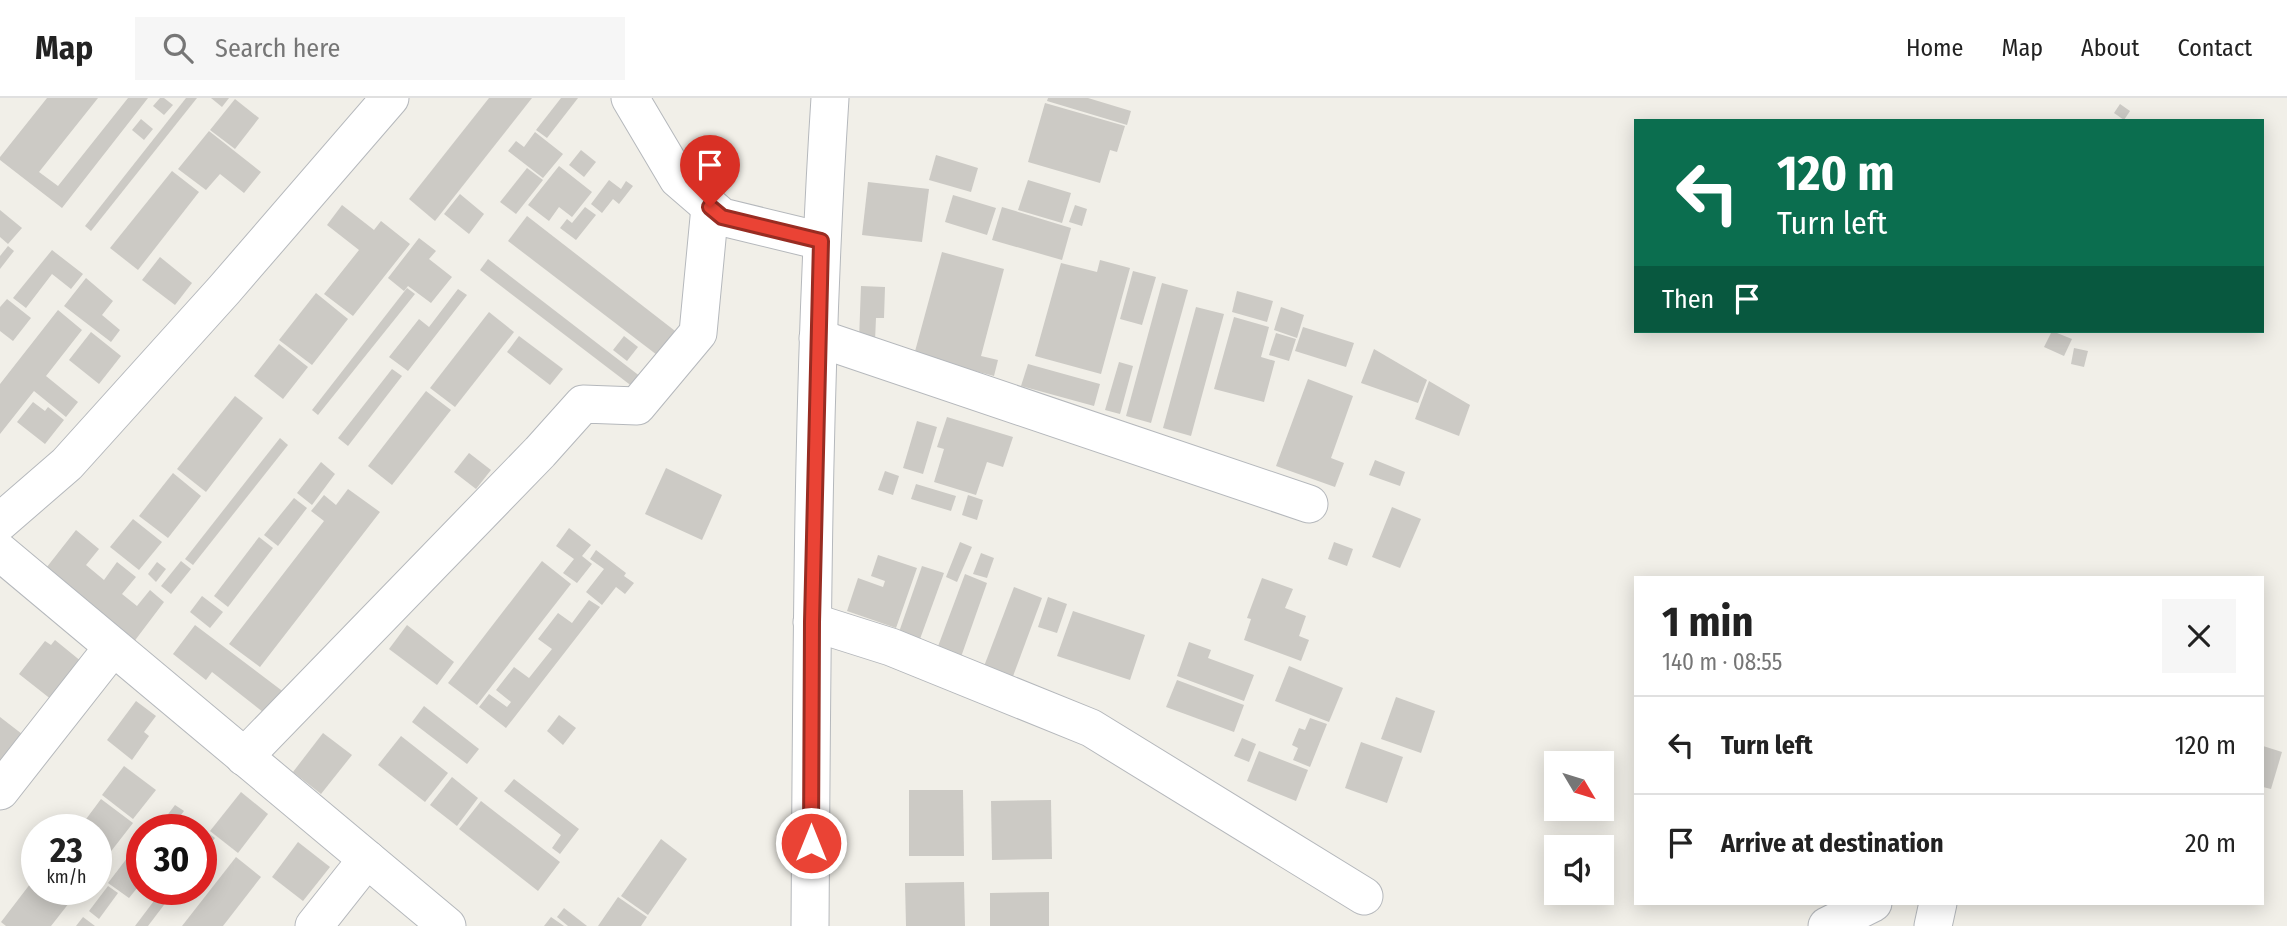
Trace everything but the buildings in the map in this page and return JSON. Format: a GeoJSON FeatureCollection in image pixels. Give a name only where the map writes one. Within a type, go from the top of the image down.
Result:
{"type":"FeatureCollection","features":[{"type":"Feature","properties":{"kind":"street"},"geometry":{"type":"LineString","coordinates":[[0,522],[67,464],[224,290],[390,98]]}},
{"type":"Feature","properties":{"kind":"street"},"geometry":{"type":"LineString","coordinates":[[630,98],[678,179],[722,217],[821,241]]}},
{"type":"Feature","properties":{"kind":"street"},"geometry":{"type":"LineString","coordinates":[[810,926],[812,622],[818,338],[830,98]]}},
{"type":"Feature","properties":{"kind":"street"},"geometry":{"type":"LineString","coordinates":[[244,757],[540,452],[583,404],[637,406],[698,333],[710,207]]}},
{"type":"Feature","properties":{"kind":"street"},"geometry":{"type":"LineString","coordinates":[[818,338],[1309,504]]}},
{"type":"Feature","properties":{"kind":"street"},"geometry":{"type":"LineString","coordinates":[[0,552],[447,926]]}},
{"type":"Feature","properties":{"kind":"street"},"geometry":{"type":"LineString","coordinates":[[812,622],[891,647],[1091,728],[1364,896]]}},
{"type":"Feature","properties":{"kind":"street"},"geometry":{"type":"LineString","coordinates":[[0,791],[113,647]]}},
{"type":"Feature","properties":{"kind":"street"},"geometry":{"type":"LineString","coordinates":[[314,926],[367,859]]}},
{"type":"Feature","properties":{"kind":"street"},"geometry":{"type":"LineString","coordinates":[[1827,926],[1869,905]]}},
{"type":"Feature","properties":{"kind":"street"},"geometry":{"type":"LineString","coordinates":[[1934,926],[1938,905]]}},
{"type":"Feature","properties":{"kind":"route"},"geometry":{"type":"LineString","coordinates":[[710,207],[722,217],[821,241],[812,622],[811,843]]}}]}
